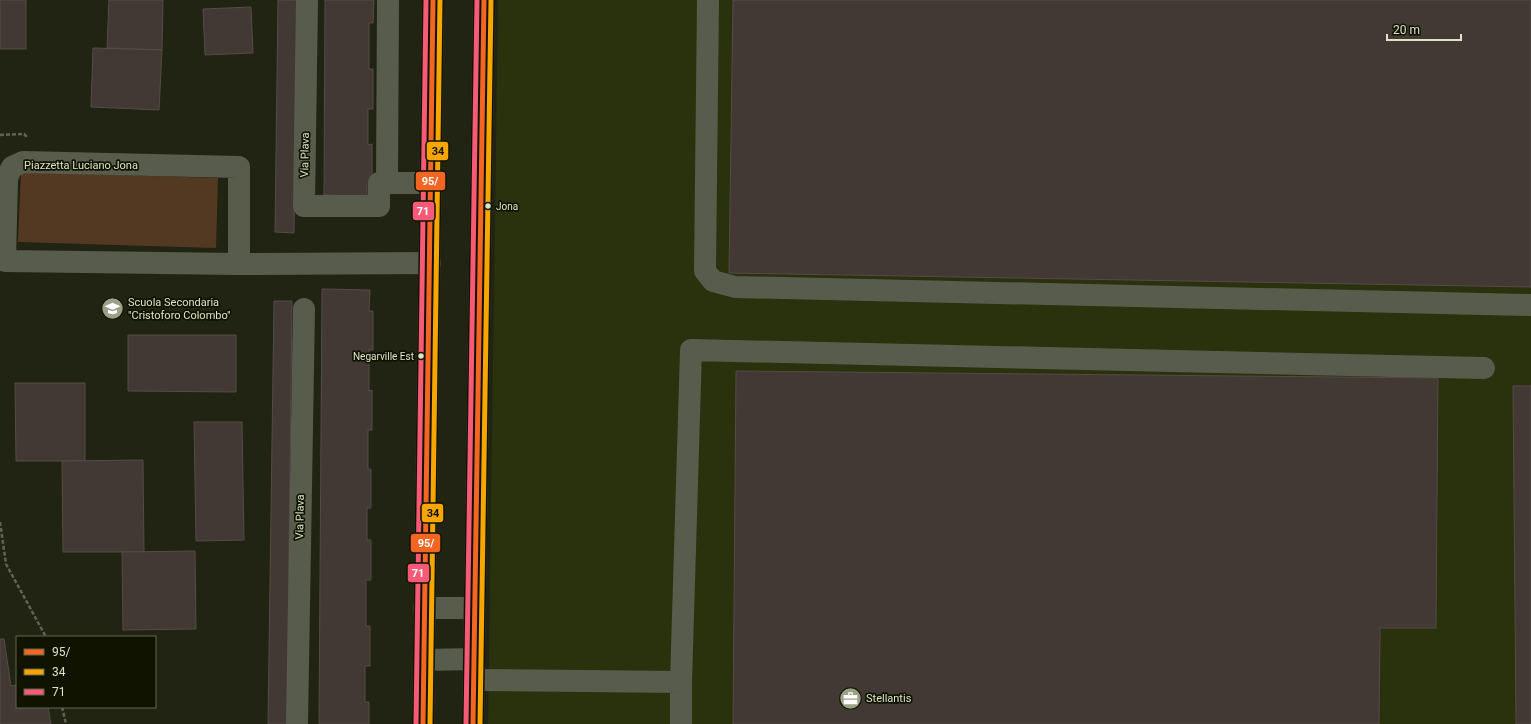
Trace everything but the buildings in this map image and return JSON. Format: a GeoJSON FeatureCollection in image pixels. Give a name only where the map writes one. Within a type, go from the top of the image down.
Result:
{"type":"FeatureCollection","features":[{"type":"Feature","properties":{"kind":"street","name":"Via Plava"},"geometry":{"type":"LineString","coordinates":[[307,0],[304,206],[379,206],[379,183],[387,183]]}},
{"type":"Feature","properties":{"kind":"street"},"geometry":{"type":"LineString","coordinates":[[388,0],[387,183],[431,184]]}},
{"type":"Feature","properties":{"kind":"street"},"geometry":{"type":"LineString","coordinates":[[423,724],[433,0]]}},
{"type":"Feature","properties":{"kind":"street"},"geometry":{"type":"LineString","coordinates":[[473,724],[484,0]]}},
{"type":"Feature","properties":{"kind":"street"},"geometry":{"type":"LineString","coordinates":[[708,0],[705,271],[713,281],[735,287],[1531,305]]}},
{"type":"Feature","properties":{"kind":"street","name":"Piazzetta Luciano Jona"},"geometry":{"type":"LineString","coordinates":[[239,264],[239,167],[23,162],[12,167],[7,178],[5,261],[239,264],[430,263]]}},
{"type":"Feature","properties":{"kind":"street","name":"Via Plava"},"geometry":{"type":"LineString","coordinates":[[297,724],[304,310]]}},
{"type":"Feature","properties":{"kind":"street"},"geometry":{"type":"LineString","coordinates":[[681,724],[691,350],[1484,368]]}},
{"type":"Feature","properties":{"kind":"street"},"geometry":{"type":"LineString","coordinates":[[424,608],[475,608]]}},
{"type":"Feature","properties":{"kind":"street"},"geometry":{"type":"LineString","coordinates":[[424,660],[474,669],[681,682]]}},
{"type":"Feature","properties":{"kind":"path"},"geometry":{"type":"LineString","coordinates":[[0,522],[6,564],[45,636]]}},
{"type":"Feature","properties":{"kind":"path"},"geometry":{"type":"LineString","coordinates":[[62,708],[66,724]]}},
{"type":"Feature","properties":{"kind":"shaded area"},"geometry":{"type":"Polygon","coordinates":[[[498,0],[1531,0],[1531,724],[488,724],[498,0]]]}},
{"type":"Feature","properties":{"kind":"shaded area"},"geometry":{"type":"Polygon","coordinates":[[[21,172],[218,178],[216,248],[18,242],[21,172]]]}},
{"type":"Feature","properties":{"kind":"transit line","name":"71"},"geometry":{"type":"LineString","coordinates":[[416,724],[426,0]]}},
{"type":"Feature","properties":{"kind":"transit line","name":"95/"},"geometry":{"type":"LineString","coordinates":[[423,724],[433,0]]}},
{"type":"Feature","properties":{"kind":"transit line","name":"34"},"geometry":{"type":"LineString","coordinates":[[430,724],[440,0]]}},
{"type":"Feature","properties":{"kind":"transit line","name":"71"},"geometry":{"type":"LineString","coordinates":[[466,724],[477,0]]}},
{"type":"Feature","properties":{"kind":"transit line","name":"95/"},"geometry":{"type":"LineString","coordinates":[[473,724],[484,0]]}},
{"type":"Feature","properties":{"kind":"transit line","name":"34"},"geometry":{"type":"LineString","coordinates":[[480,724],[491,0]]}},
{"type":"Feature","properties":{"kind":"place","name":"Jona"},"geometry":{"type":"Point","coordinates":[488,206]}},
{"type":"Feature","properties":{"kind":"place","name":"Scuola Secondaria \"Cristoforo Colombo\""},"geometry":{"type":"Point","coordinates":[113,308]}},
{"type":"Feature","properties":{"kind":"place","name":"Negarville Est"},"geometry":{"type":"Point","coordinates":[421,356]}},
{"type":"Feature","properties":{"kind":"place","name":"Stellantis"},"geometry":{"type":"Point","coordinates":[851,698]}}]}
